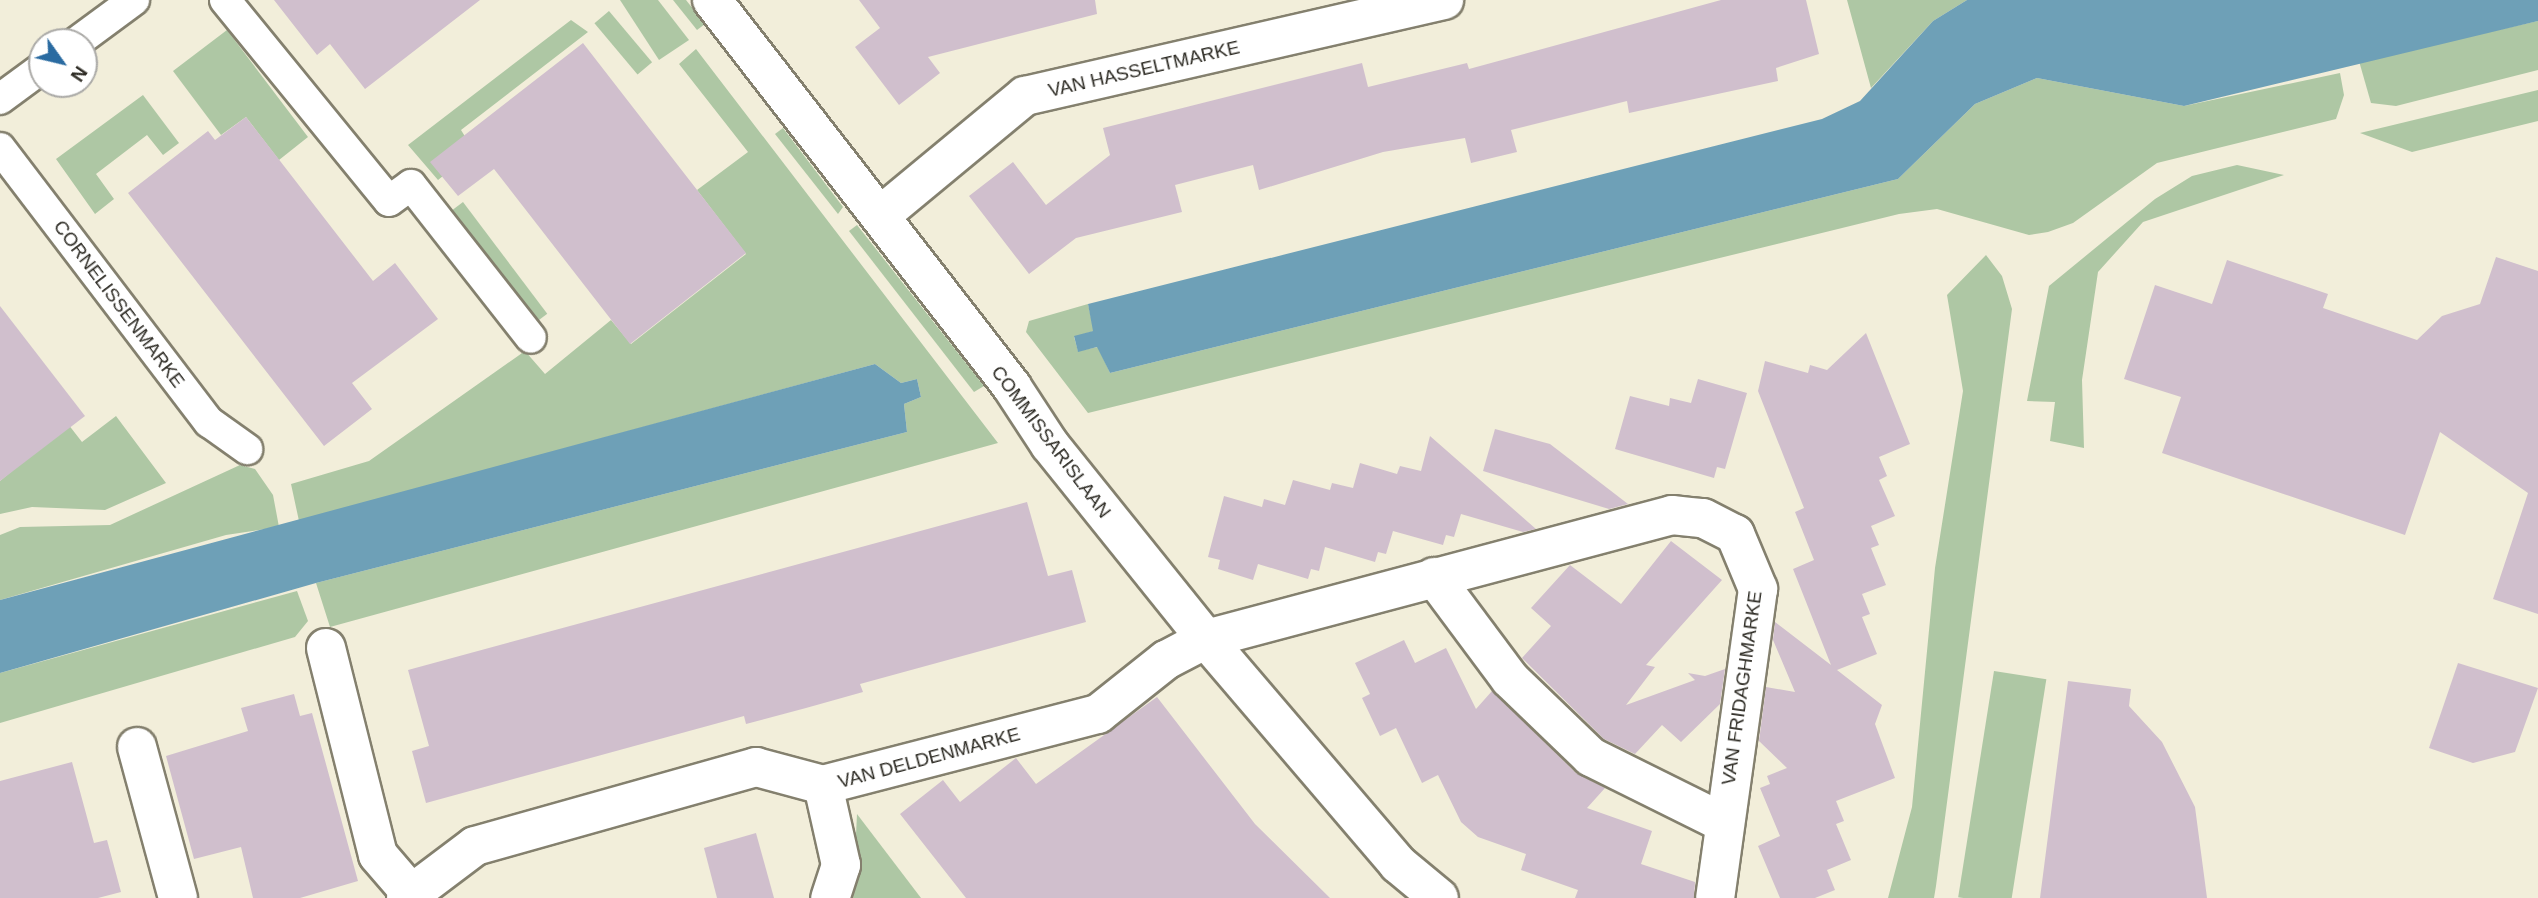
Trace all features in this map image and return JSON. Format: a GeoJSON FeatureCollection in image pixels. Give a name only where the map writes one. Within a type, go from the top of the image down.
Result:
{"type":"FeatureCollection","features":[{"type":"Feature","properties":{"kind":"street","name":"COMMISSARISLAAN"},"geometry":{"type":"LineString","coordinates":[[712,0],[881,215],[1050,445],[1206,639],[1398,864],[1439,898]]}},
{"type":"Feature","properties":{"kind":"street","name":"VAN HASSELTMARKE"},"geometry":{"type":"LineString","coordinates":[[881,215],[1025,96],[1444,0]]}},
{"type":"Feature","properties":{"kind":"street","name":"VAN FRIDAGHMARKE"},"geometry":{"type":"LineString","coordinates":[[1206,639],[1672,515],[1703,518],[1735,534],[1758,589],[1715,898]]}},
{"type":"Feature","properties":{"kind":"street"},"geometry":{"type":"LineString","coordinates":[[1434,577],[1510,679],[1591,757],[1724,823]]}},
{"type":"Feature","properties":{"kind":"street","name":"VAN DELDENMARKE"},"geometry":{"type":"LineString","coordinates":[[411,897],[475,846],[756,767],[823,785],[1098,714],[1166,660],[1206,639]]}},
{"type":"Feature","properties":{"kind":"street"},"geometry":{"type":"LineString","coordinates":[[326,648],[377,855],[411,897]]}},
{"type":"Feature","properties":{"kind":"street"},"geometry":{"type":"LineString","coordinates":[[137,747],[178,898]]}},
{"type":"Feature","properties":{"kind":"street"},"geometry":{"type":"LineString","coordinates":[[823,785],[841,865],[830,898]]}},
{"type":"Feature","properties":{"kind":"lane"},"geometry":{"type":"LineString","coordinates":[[96,28],[134,0]]}},
{"type":"Feature","properties":{"kind":"lane"},"geometry":{"type":"LineString","coordinates":[[225,0],[389,201],[411,186],[531,338]]}},
{"type":"Feature","properties":{"kind":"lane"},"geometry":{"type":"LineString","coordinates":[[0,99],[28,78]]}},
{"type":"Feature","properties":{"kind":"lane","name":"CORNELISSENMARKE"},"geometry":{"type":"LineString","coordinates":[[0,148],[209,422],[247,449]]}},
{"type":"Feature","properties":{"kind":"green space"},"geometry":{"type":"Polygon","coordinates":[[[620,0],[658,0],[689,40],[659,60],[620,0]]]}},
{"type":"Feature","properties":{"kind":"green space"},"geometry":{"type":"Polygon","coordinates":[[[673,0],[686,0],[705,24],[697,30],[673,0]]]}},
{"type":"Feature","properties":{"kind":"green space"},"geometry":{"type":"Polygon","coordinates":[[[1847,0],[1967,0],[1933,21],[1871,88],[1847,0]]]}},
{"type":"Feature","properties":{"kind":"green space"},"geometry":{"type":"Polygon","coordinates":[[[609,11],[652,62],[638,75],[594,23],[609,11]]]}},
{"type":"Feature","properties":{"kind":"green space"},"geometry":{"type":"Polygon","coordinates":[[[571,20],[588,32],[461,130],[474,151],[438,180],[408,145],[571,20]]]}},
{"type":"Feature","properties":{"kind":"green space"},"geometry":{"type":"Polygon","coordinates":[[[2538,21],[2538,70],[2396,106],[2371,103],[2359,61],[2538,21]]]}},
{"type":"Feature","properties":{"kind":"green space"},"geometry":{"type":"Polygon","coordinates":[[[227,30],[308,137],[279,160],[246,117],[221,135],[173,71],[227,30]]]}},
{"type":"Feature","properties":{"kind":"green space"},"geometry":{"type":"Polygon","coordinates":[[[696,49],[998,443],[330,627],[316,583],[907,432],[904,404],[921,397],[917,379],[901,383],[875,364],[299,521],[291,484],[369,461],[525,351],[545,374],[611,320],[631,344],[746,254],[697,190],[748,152],[679,64],[696,49]]]}},
{"type":"Feature","properties":{"kind":"green space"},"geometry":{"type":"Polygon","coordinates":[[[2340,73],[2344,95],[2336,119],[2157,163],[2073,223],[2048,232],[2029,235],[1937,209],[1899,214],[1088,413],[1026,332],[1029,321],[1088,304],[1094,331],[1074,337],[1078,351],[1098,347],[1110,373],[1898,179],[1975,104],[2037,78],[2184,106],[2340,73]]]}},
{"type":"Feature","properties":{"kind":"green space"},"geometry":{"type":"Polygon","coordinates":[[[2538,90],[2538,121],[2412,152],[2360,133],[2538,90]]]}},
{"type":"Feature","properties":{"kind":"green space"},"geometry":{"type":"Polygon","coordinates":[[[143,95],[179,143],[163,155],[147,135],[96,174],[114,199],[95,214],[56,159],[143,95]]]}},
{"type":"Feature","properties":{"kind":"green space"},"geometry":{"type":"Polygon","coordinates":[[[783,128],[843,207],[838,214],[775,134],[783,128]]]}},
{"type":"Feature","properties":{"kind":"green space"},"geometry":{"type":"Polygon","coordinates":[[[2237,165],[2284,175],[2143,222],[2098,272],[2082,380],[2084,448],[2050,441],[2055,402],[2027,401],[2049,286],[2155,199],[2192,176],[2237,165]]]}},
{"type":"Feature","properties":{"kind":"green space"},"geometry":{"type":"Polygon","coordinates":[[[463,202],[547,314],[532,325],[448,213],[463,202]]]}},
{"type":"Feature","properties":{"kind":"green space"},"geometry":{"type":"Polygon","coordinates":[[[857,225],[984,386],[974,392],[849,231],[857,225]]]}},
{"type":"Feature","properties":{"kind":"green space"},"geometry":{"type":"Polygon","coordinates":[[[1986,255],[2002,276],[2012,309],[1936,886],[1934,898],[1888,898],[1912,807],[1935,568],[1963,391],[1947,295],[1986,255]]]}},
{"type":"Feature","properties":{"kind":"green space"},"geometry":{"type":"Polygon","coordinates":[[[116,416],[166,483],[105,510],[32,507],[0,514],[0,481],[68,424],[82,442],[116,416]]]}},
{"type":"Feature","properties":{"kind":"green space"},"geometry":{"type":"Polygon","coordinates":[[[240,465],[255,469],[273,495],[279,527],[226,535],[0,600],[0,535],[20,527],[110,525],[240,465]]]}},
{"type":"Feature","properties":{"kind":"green space"},"geometry":{"type":"Polygon","coordinates":[[[297,591],[308,621],[295,637],[0,723],[0,673],[297,591]]]}},
{"type":"Feature","properties":{"kind":"green space"},"geometry":{"type":"Polygon","coordinates":[[[1994,671],[2046,679],[2012,898],[1958,897],[1994,671]]]}},
{"type":"Feature","properties":{"kind":"green space"},"geometry":{"type":"Polygon","coordinates":[[[857,814],[921,898],[853,898],[857,814]]]}},
{"type":"Feature","properties":{"kind":"water"},"geometry":{"type":"Polygon","coordinates":[[[1967,0],[2538,0],[2538,21],[2184,106],[2037,78],[1975,104],[1898,179],[1110,373],[1097,347],[1078,352],[1074,336],[1093,331],[1088,304],[1822,119],[1860,101],[1933,21],[1967,0]]]}},
{"type":"Feature","properties":{"kind":"water"},"geometry":{"type":"Polygon","coordinates":[[[875,364],[901,383],[917,379],[921,397],[904,404],[907,432],[316,583],[0,673],[0,600],[875,364]]]}},
{"type":"Feature","properties":{"kind":"building"},"geometry":{"type":"Polygon","coordinates":[[[274,0],[480,0],[365,89],[330,44],[317,55],[274,0]]]}},
{"type":"Feature","properties":{"kind":"building"},"geometry":{"type":"Polygon","coordinates":[[[859,0],[1095,0],[1097,14],[928,57],[940,73],[899,105],[855,47],[880,28],[859,0]]]}},
{"type":"Feature","properties":{"kind":"building"},"geometry":{"type":"Polygon","coordinates":[[[1721,0],[1806,0],[1819,54],[1776,68],[1778,81],[1629,113],[1627,101],[1511,130],[1517,152],[1471,163],[1465,138],[1383,152],[1259,190],[1253,165],[1175,185],[1182,212],[1076,238],[1029,274],[969,196],[1013,162],[1046,205],[1110,155],[1103,128],[1362,63],[1368,87],[1467,63],[1469,69],[1721,0]]]}},
{"type":"Feature","properties":{"kind":"building"},"geometry":{"type":"Polygon","coordinates":[[[583,43],[746,253],[630,344],[494,169],[458,196],[430,162],[583,43]]]}},
{"type":"Feature","properties":{"kind":"building"},"geometry":{"type":"Polygon","coordinates":[[[246,117],[373,281],[395,263],[438,319],[352,383],[372,409],[324,446],[128,193],[208,131],[215,140],[246,117]]]}},
{"type":"Feature","properties":{"kind":"building"},"geometry":{"type":"Polygon","coordinates":[[[2496,257],[2538,271],[2538,614],[2493,599],[2528,493],[2440,432],[2405,535],[2162,453],[2181,397],[2124,379],[2155,285],[2212,304],[2227,260],[2328,294],[2323,308],[2417,340],[2442,316],[2480,304],[2496,257]]]}},
{"type":"Feature","properties":{"kind":"building"},"geometry":{"type":"Polygon","coordinates":[[[0,306],[85,416],[0,481],[0,306]]]}},
{"type":"Feature","properties":{"kind":"building"},"geometry":{"type":"Polygon","coordinates":[[[1866,333],[1910,444],[1879,457],[1887,476],[1879,480],[1895,516],[1871,526],[1879,545],[1871,548],[1886,585],[1862,594],[1870,614],[1862,617],[1877,654],[1837,670],[1882,705],[1875,724],[1895,778],[1836,801],[1844,821],[1836,824],[1851,860],[1827,870],[1835,890],[1815,898],[1780,898],[1758,846],[1780,836],[1760,788],[1770,784],[1767,776],[1787,768],[1759,741],[1766,687],[1795,692],[1773,640],[1775,622],[1831,665],[1793,569],[1814,560],[1795,512],[1804,508],[1758,391],[1765,361],[1808,373],[1810,365],[1827,370],[1866,333]]]}},
{"type":"Feature","properties":{"kind":"building"},"geometry":{"type":"Polygon","coordinates":[[[1698,379],[1747,393],[1725,469],[1717,467],[1714,478],[1615,449],[1630,396],[1669,406],[1670,398],[1691,403],[1698,379]]]}},
{"type":"Feature","properties":{"kind":"building"},"geometry":{"type":"Polygon","coordinates":[[[1495,429],[1550,444],[1628,504],[1609,509],[1483,471],[1495,429]]]}},
{"type":"Feature","properties":{"kind":"building"},"geometry":{"type":"Polygon","coordinates":[[[1430,436],[1536,529],[1523,532],[1461,514],[1454,537],[1446,535],[1443,545],[1393,531],[1386,554],[1378,552],[1375,562],[1325,547],[1319,571],[1311,569],[1308,579],[1258,564],[1253,580],[1218,569],[1220,560],[1208,557],[1224,496],[1262,507],[1264,499],[1285,505],[1293,480],[1330,490],[1332,483],[1353,488],[1360,463],[1397,474],[1400,466],[1421,471],[1430,436]]]}},
{"type":"Feature","properties":{"kind":"building"},"geometry":{"type":"Polygon","coordinates":[[[1027,502],[1048,576],[1072,570],[1086,622],[860,684],[863,692],[806,708],[746,724],[744,716],[426,803],[412,751],[429,746],[408,670],[1027,502]]]}},
{"type":"Feature","properties":{"kind":"building"},"geometry":{"type":"Polygon","coordinates":[[[1671,541],[1722,580],[1646,665],[1655,667],[1626,705],[1695,680],[1688,673],[1705,676],[1725,669],[1720,704],[1681,742],[1662,725],[1635,754],[1604,739],[1522,658],[1551,626],[1531,608],[1570,565],[1621,604],[1671,541]]]}},
{"type":"Feature","properties":{"kind":"building"},"geometry":{"type":"Polygon","coordinates":[[[1404,640],[1415,663],[1446,648],[1476,709],[1492,691],[1576,773],[1605,788],[1587,808],[1652,831],[1641,864],[1695,882],[1694,898],[1575,898],[1578,890],[1521,870],[1526,854],[1478,837],[1461,822],[1438,775],[1422,783],[1396,728],[1380,736],[1362,698],[1370,694],[1355,663],[1404,640]]]}},
{"type":"Feature","properties":{"kind":"building"},"geometry":{"type":"Polygon","coordinates":[[[2458,663],[2538,688],[2515,752],[2473,763],[2429,748],[2458,663]]]}},
{"type":"Feature","properties":{"kind":"building"},"geometry":{"type":"Polygon","coordinates":[[[2068,681],[2131,689],[2129,706],[2162,742],[2195,807],[2207,898],[2040,898],[2068,681]]]}},
{"type":"Feature","properties":{"kind":"building"},"geometry":{"type":"Polygon","coordinates":[[[294,694],[300,716],[312,713],[358,881],[300,898],[253,898],[241,847],[194,859],[166,756],[248,731],[241,708],[294,694]]]}},
{"type":"Feature","properties":{"kind":"building"},"geometry":{"type":"Polygon","coordinates":[[[1157,697],[1255,824],[1330,898],[966,898],[900,814],[943,780],[960,802],[1016,758],[1036,784],[1157,697]]]}},
{"type":"Feature","properties":{"kind":"building"},"geometry":{"type":"Polygon","coordinates":[[[72,762],[94,843],[107,840],[121,892],[98,898],[0,898],[0,781],[72,762]]]}},
{"type":"Feature","properties":{"kind":"building"},"geometry":{"type":"Polygon","coordinates":[[[756,833],[774,898],[717,898],[704,848],[756,833]]]}}]}
